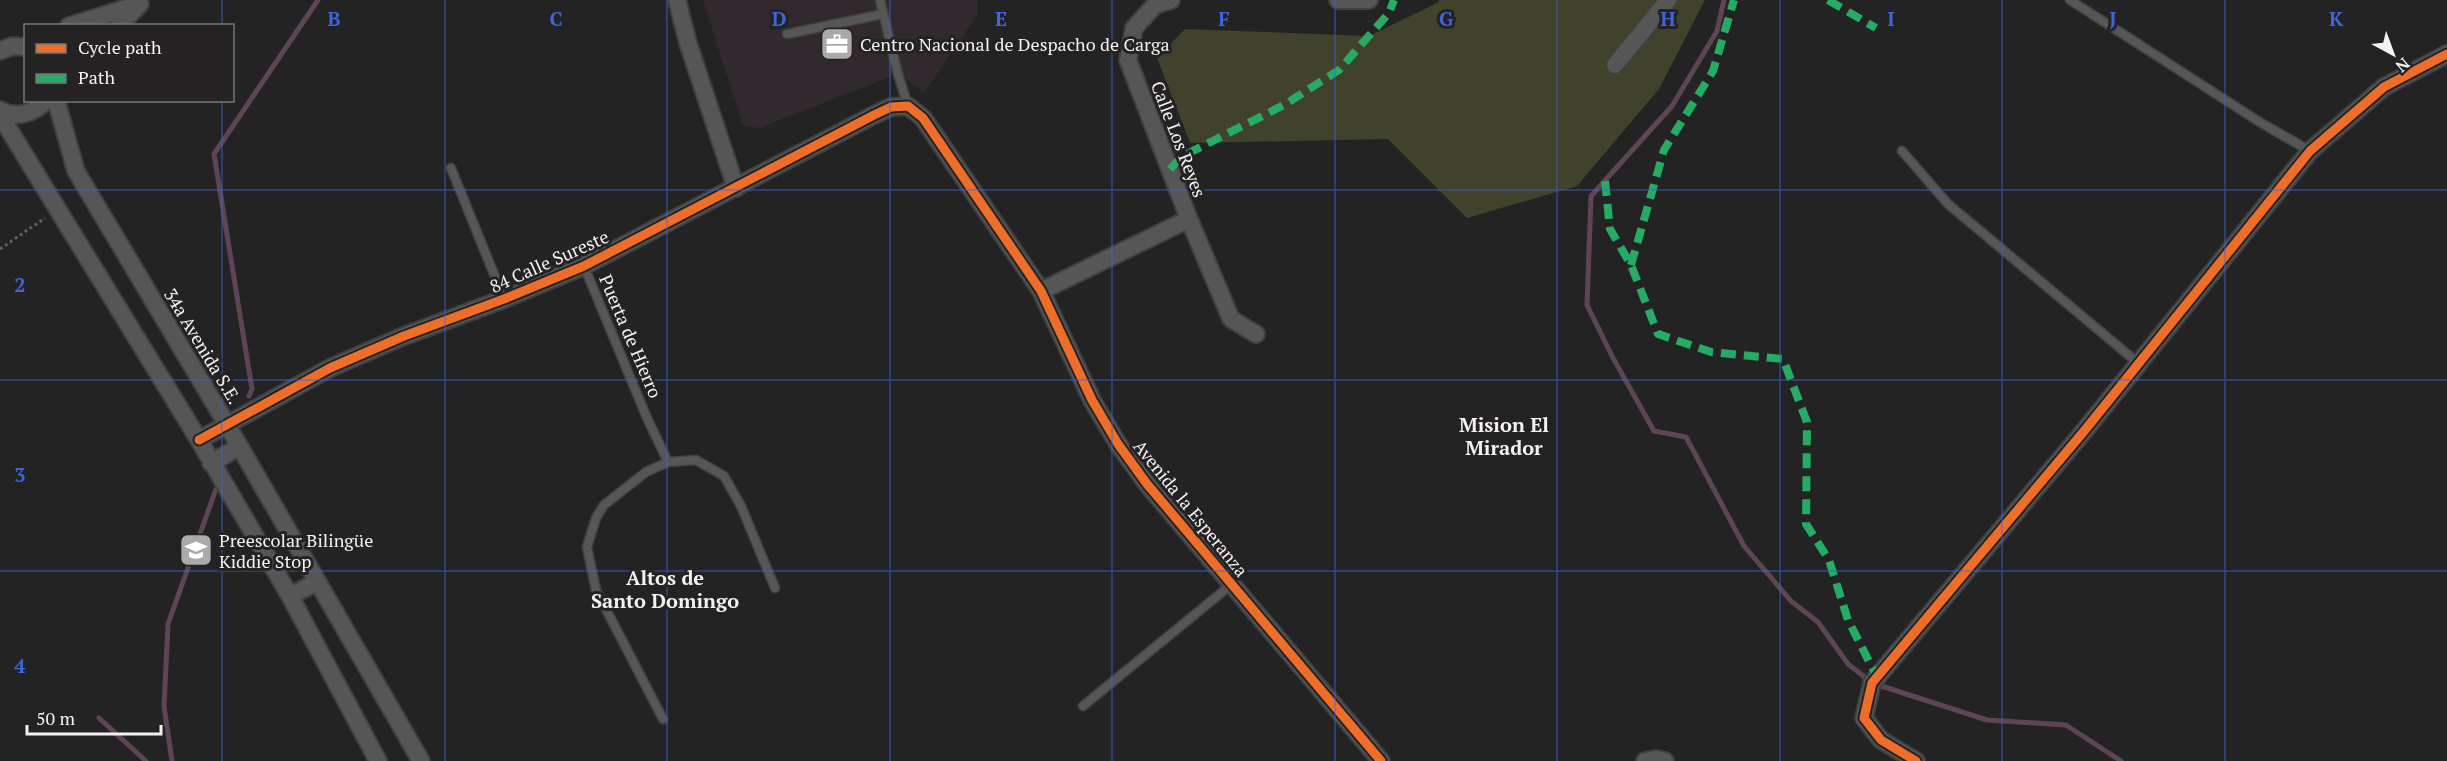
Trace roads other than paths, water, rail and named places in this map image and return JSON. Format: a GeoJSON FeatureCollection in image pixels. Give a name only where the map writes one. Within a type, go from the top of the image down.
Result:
{"type":"FeatureCollection","features":[{"type":"Feature","properties":{"kind":"street"},"geometry":{"type":"LineString","coordinates":[[677,0],[688,42],[736,188]]}},
{"type":"Feature","properties":{"kind":"street"},"geometry":{"type":"LineString","coordinates":[[1338,0],[1369,0]]}},
{"type":"Feature","properties":{"kind":"street"},"geometry":{"type":"LineString","coordinates":[[1615,65],[1668,0]]}},
{"type":"Feature","properties":{"kind":"street"},"geometry":{"type":"LineString","coordinates":[[75,24],[143,2]]}},
{"type":"Feature","properties":{"kind":"street"},"geometry":{"type":"LineString","coordinates":[[121,24],[143,2]]}},
{"type":"Feature","properties":{"kind":"street","name":"Calle Los Reyes"},"geometry":{"type":"LineString","coordinates":[[1041,291],[1189,219],[1128,60],[1134,28],[1158,2]]}},
{"type":"Feature","properties":{"kind":"street"},"geometry":{"type":"LineString","coordinates":[[0,51],[24,45]]}},
{"type":"Feature","properties":{"kind":"street"},"geometry":{"type":"LineString","coordinates":[[1916,761],[1881,740],[1864,718],[1872,683],[2138,363],[2310,151],[2384,87],[2447,54]]}},
{"type":"Feature","properties":{"kind":"street"},"geometry":{"type":"LineString","coordinates":[[0,112],[18,115],[30,113],[44,102]]}},
{"type":"Feature","properties":{"kind":"street","name":"34a Avenida S.E."},"geometry":{"type":"LineString","coordinates":[[57,102],[76,171],[226,423],[421,761]]}},
{"type":"Feature","properties":{"kind":"street","name":"84 Calle Sureste"},"geometry":{"type":"LineString","coordinates":[[199,440],[226,423],[330,368],[404,336],[584,266],[874,115],[891,107],[909,106]]}},
{"type":"Feature","properties":{"kind":"street","name":"Avenida la Esperanza"},"geometry":{"type":"LineString","coordinates":[[909,106],[923,118],[1041,291],[1092,400],[1118,444],[1147,484],[1380,761]]}},
{"type":"Feature","properties":{"kind":"street"},"geometry":{"type":"LineString","coordinates":[[0,112],[199,440],[290,596],[378,761]]}},
{"type":"Feature","properties":{"kind":"street"},"geometry":{"type":"LineString","coordinates":[[1189,219],[1231,319],[1256,334]]}},
{"type":"Feature","properties":{"kind":"street"},"geometry":{"type":"LineString","coordinates":[[211,463],[239,447]]}},
{"type":"Feature","properties":{"kind":"street"},"geometry":{"type":"LineString","coordinates":[[290,596],[317,582]]}},
{"type":"Feature","properties":{"kind":"street"},"geometry":{"type":"LineString","coordinates":[[1645,761],[1656,759],[1665,761]]}},
{"type":"Feature","properties":{"kind":"lane"},"geometry":{"type":"LineString","coordinates":[[880,0],[909,106]]}},
{"type":"Feature","properties":{"kind":"lane"},"geometry":{"type":"LineString","coordinates":[[2070,0],[2258,121],[2310,151]]}},
{"type":"Feature","properties":{"kind":"lane"},"geometry":{"type":"LineString","coordinates":[[787,34],[883,14]]}},
{"type":"Feature","properties":{"kind":"lane"},"geometry":{"type":"LineString","coordinates":[[1902,151],[1948,204],[2138,363]]}},
{"type":"Feature","properties":{"kind":"lane"},"geometry":{"type":"LineString","coordinates":[[451,168],[504,299]]}},
{"type":"Feature","properties":{"kind":"lane","name":"Puerta de Hierro"},"geometry":{"type":"LineString","coordinates":[[584,266],[647,418],[668,462]]}},
{"type":"Feature","properties":{"kind":"lane"},"geometry":{"type":"LineString","coordinates":[[663,719],[596,590],[588,547],[596,518],[604,505],[646,472],[668,462],[696,460],[724,476],[741,506],[775,588]]}},
{"type":"Feature","properties":{"kind":"lane"},"geometry":{"type":"LineString","coordinates":[[1083,706],[1232,584]]}},
{"type":"Feature","properties":{"kind":"waterway"},"geometry":{"type":"LineString","coordinates":[[249,396],[252,389],[214,154],[318,0]]}},
{"type":"Feature","properties":{"kind":"waterway"},"geometry":{"type":"LineString","coordinates":[[1724,0],[1717,31],[1672,106],[1591,196],[1587,305],[1613,358],[1654,431],[1686,437],[1744,546],[1791,601],[1818,622],[1848,664],[1872,683],[1987,720],[2066,725],[2121,761]]}},
{"type":"Feature","properties":{"kind":"waterway"},"geometry":{"type":"LineString","coordinates":[[172,761],[164,706],[168,624],[216,489]]}},
{"type":"Feature","properties":{"kind":"waterway"},"geometry":{"type":"LineString","coordinates":[[99,718],[146,761]]}},
{"type":"Feature","properties":{"kind":"place","name":"Centro Nacional de Despacho de Carga"},"geometry":{"type":"Point","coordinates":[837,44]}},
{"type":"Feature","properties":{"kind":"place","name":"Preescolar Bilingüe Kiddie Stop"},"geometry":{"type":"Point","coordinates":[196,550]}},
{"type":"Feature","properties":{"kind":"district","name":"Mision El Mirador"},"geometry":{"type":"Point","coordinates":[1504,436]}},
{"type":"Feature","properties":{"kind":"district","name":"Altos de Santo Domingo"},"geometry":{"type":"Point","coordinates":[665,588]}}]}
